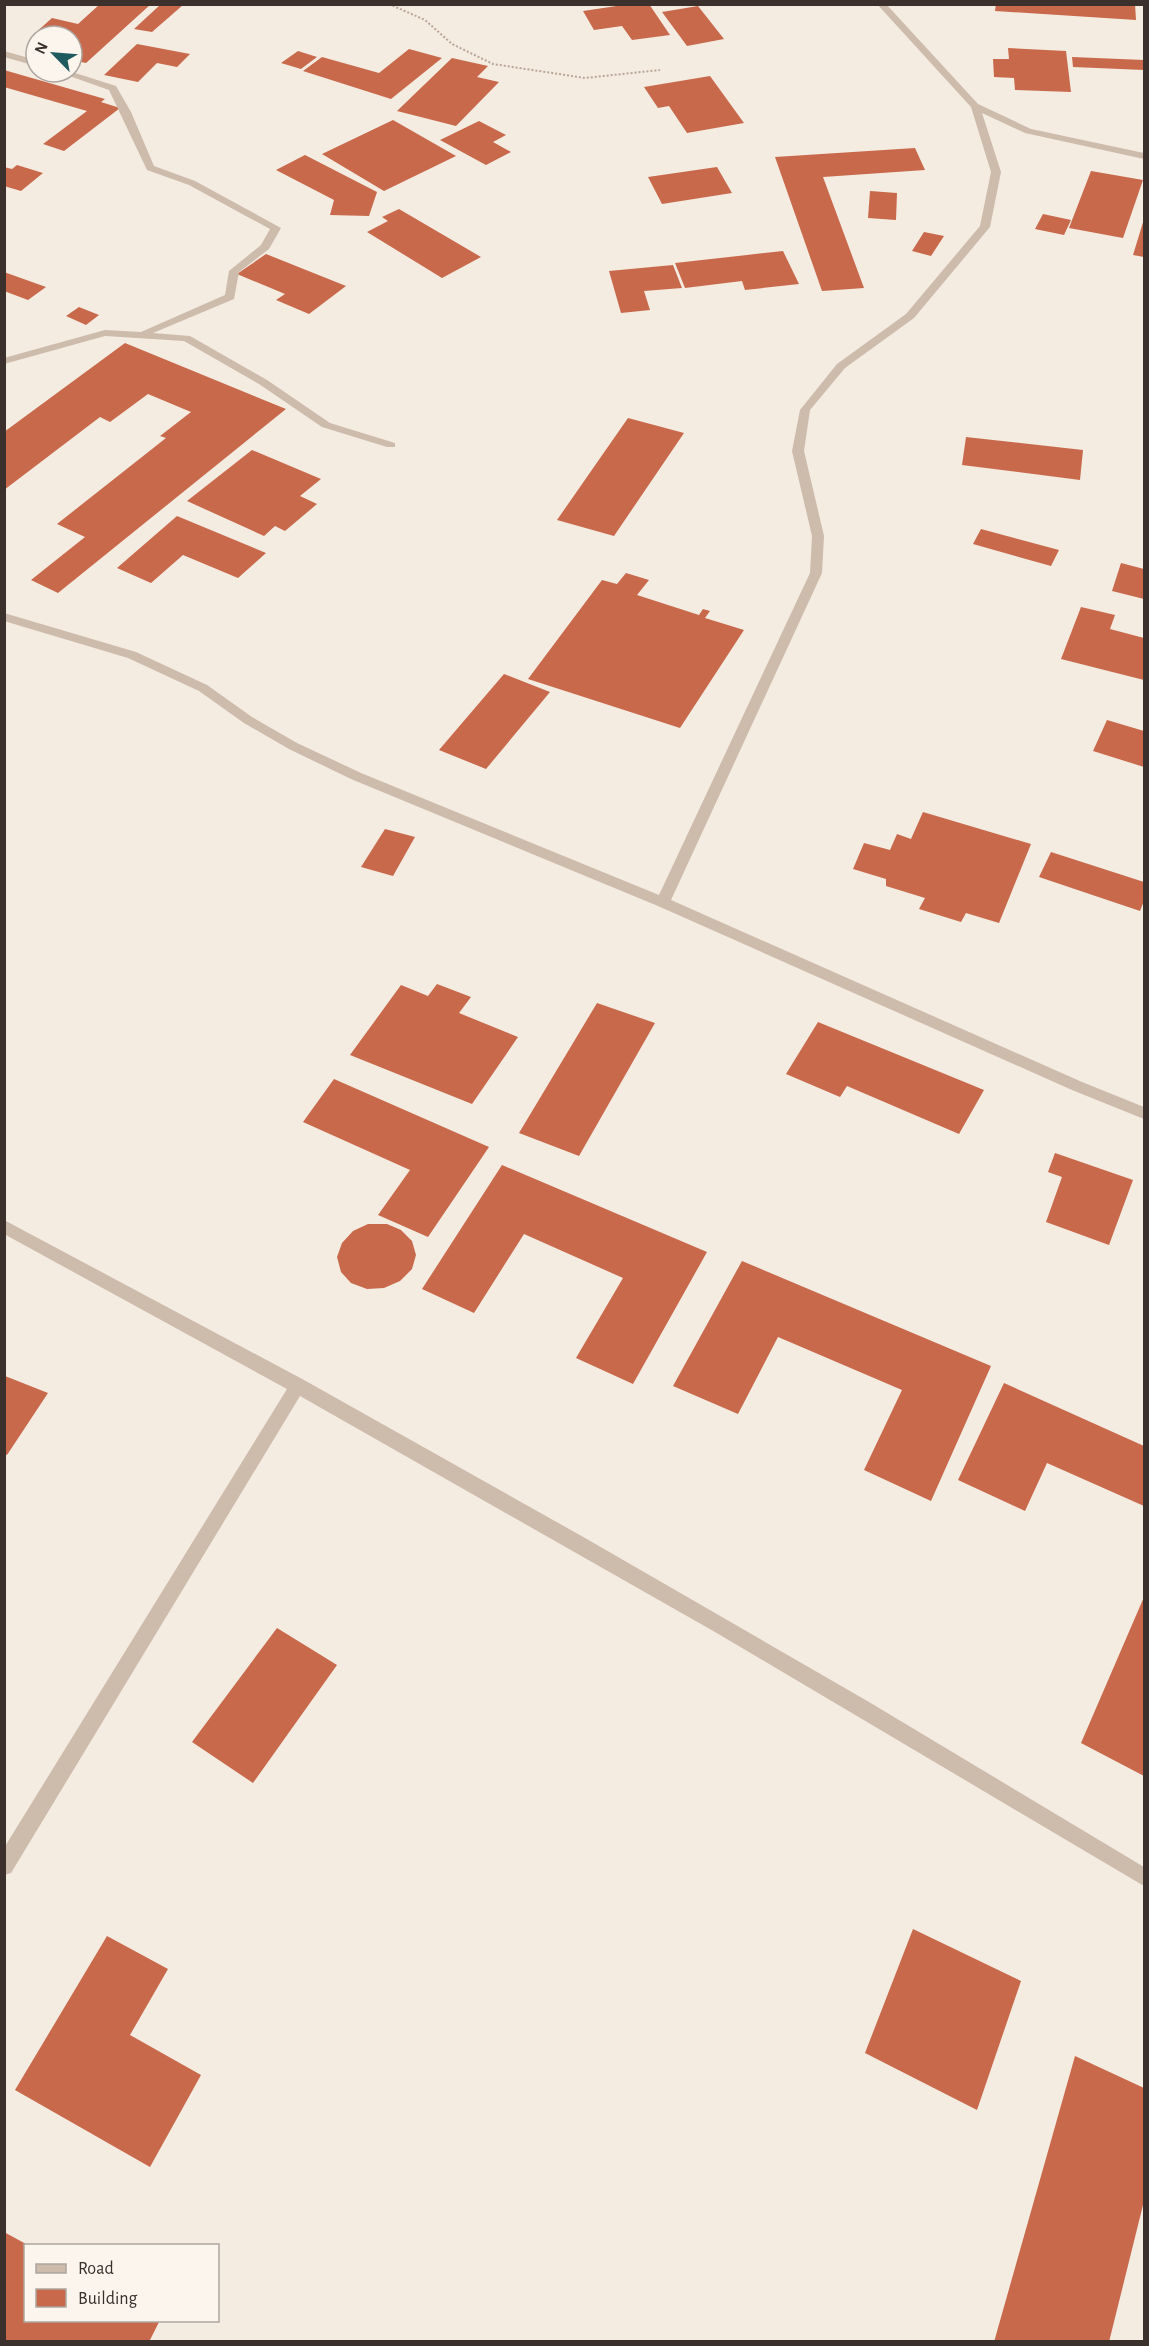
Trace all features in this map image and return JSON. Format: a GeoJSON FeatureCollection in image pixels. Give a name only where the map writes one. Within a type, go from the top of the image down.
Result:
{"type":"FeatureCollection","features":[{"type":"Feature","properties":{"kind":"street"},"geometry":{"type":"LineString","coordinates":[[880,4],[975,106],[1028,130],[1105,150],[1144,156]]}},
{"type":"Feature","properties":{"kind":"street"},"geometry":{"type":"LineString","coordinates":[[4,54],[24,60]]}},
{"type":"Feature","properties":{"kind":"street"},"geometry":{"type":"LineString","coordinates":[[84,79],[113,88],[150,168],[192,183],[276,228],[265,247],[234,272],[230,297],[150,330],[142,336]]}},
{"type":"Feature","properties":{"kind":"street"},"geometry":{"type":"LineString","coordinates":[[663,902],[816,573],[818,536],[798,451],[805,410],[841,366],[909,316],[985,227],[996,172],[975,106]]}},
{"type":"Feature","properties":{"kind":"street"},"geometry":{"type":"LineString","coordinates":[[4,361],[105,333],[186,338],[263,382],[326,425],[391,445]]}},
{"type":"Feature","properties":{"kind":"street"},"geometry":{"type":"LineString","coordinates":[[4,617],[132,655],[203,688],[248,720],[293,746],[356,776],[663,902],[1077,1086],[1144,1113]]}},
{"type":"Feature","properties":{"kind":"street"},"geometry":{"type":"LineString","coordinates":[[4,1226],[298,1384],[922,1741],[1144,1877]]}},
{"type":"Feature","properties":{"kind":"street"},"geometry":{"type":"LineString","coordinates":[[4,1866],[298,1384]]}},
{"type":"Feature","properties":{"kind":"path"},"geometry":{"type":"LineString","coordinates":[[389,4],[425,20],[452,44],[494,64],[585,78],[660,70]]}},
{"type":"Feature","properties":{"kind":"building"},"geometry":{"type":"Polygon","coordinates":[[[100,4],[151,4],[86,63],[84,63],[84,24],[78,24],[100,4]]]}},
{"type":"Feature","properties":{"kind":"building"},"geometry":{"type":"Polygon","coordinates":[[[630,4],[649,4],[670,35],[632,40],[622,26],[594,30],[583,11],[630,4]]]}},
{"type":"Feature","properties":{"kind":"building"},"geometry":{"type":"Polygon","coordinates":[[[996,4],[1135,4],[1136,20],[995,11],[996,4]]]}},
{"type":"Feature","properties":{"kind":"building"},"geometry":{"type":"Polygon","coordinates":[[[160,5],[183,5],[152,32],[134,29],[160,5]]]}},
{"type":"Feature","properties":{"kind":"building"},"geometry":{"type":"Polygon","coordinates":[[[698,6],[724,39],[687,46],[662,12],[698,6]]]}},
{"type":"Feature","properties":{"kind":"building"},"geometry":{"type":"Polygon","coordinates":[[[52,18],[78,24],[45,24],[52,18]]]}},
{"type":"Feature","properties":{"kind":"building"},"geometry":{"type":"Polygon","coordinates":[[[137,44],[190,54],[177,67],[157,63],[138,82],[104,75],[137,44]]]}},
{"type":"Feature","properties":{"kind":"building"},"geometry":{"type":"Polygon","coordinates":[[[1008,48],[1066,51],[1071,92],[1015,90],[1014,78],[994,77],[993,59],[1009,59],[1008,48]]]}},
{"type":"Feature","properties":{"kind":"building"},"geometry":{"type":"Polygon","coordinates":[[[409,49],[442,58],[391,99],[303,71],[322,57],[379,73],[409,49]]]}},
{"type":"Feature","properties":{"kind":"building"},"geometry":{"type":"Polygon","coordinates":[[[298,51],[317,57],[301,69],[281,63],[298,51]]]}},
{"type":"Feature","properties":{"kind":"building"},"geometry":{"type":"Polygon","coordinates":[[[1072,57],[1144,60],[1144,70],[1073,67],[1072,57]]]}},
{"type":"Feature","properties":{"kind":"building"},"geometry":{"type":"Polygon","coordinates":[[[452,58],[488,66],[477,77],[499,82],[456,126],[397,111],[452,58]]]}},
{"type":"Feature","properties":{"kind":"building"},"geometry":{"type":"Polygon","coordinates":[[[4,70],[24,76],[24,84],[53,84],[105,99],[101,102],[120,108],[64,151],[43,144],[87,111],[4,87],[4,70]]]}},
{"type":"Feature","properties":{"kind":"building"},"geometry":{"type":"Polygon","coordinates":[[[710,76],[744,123],[687,133],[669,106],[658,108],[644,87],[710,76]]]}},
{"type":"Feature","properties":{"kind":"building"},"geometry":{"type":"Polygon","coordinates":[[[393,120],[456,156],[384,191],[322,154],[393,120]]]}},
{"type":"Feature","properties":{"kind":"building"},"geometry":{"type":"Polygon","coordinates":[[[479,121],[506,135],[493,142],[511,152],[486,165],[440,140],[479,121]]]}},
{"type":"Feature","properties":{"kind":"building"},"geometry":{"type":"Polygon","coordinates":[[[915,148],[925,170],[823,177],[864,288],[822,291],[775,157],[915,148]]]}},
{"type":"Feature","properties":{"kind":"building"},"geometry":{"type":"Polygon","coordinates":[[[305,155],[377,192],[369,216],[330,215],[334,200],[276,170],[305,155]]]}},
{"type":"Feature","properties":{"kind":"building"},"geometry":{"type":"Polygon","coordinates":[[[17,165],[43,173],[21,191],[4,186],[4,167],[12,169],[17,165]]]}},
{"type":"Feature","properties":{"kind":"building"},"geometry":{"type":"Polygon","coordinates":[[[717,167],[732,193],[662,204],[648,177],[717,167]]]}},
{"type":"Feature","properties":{"kind":"building"},"geometry":{"type":"Polygon","coordinates":[[[1091,171],[1143,180],[1123,238],[1069,228],[1091,171]]]}},
{"type":"Feature","properties":{"kind":"building"},"geometry":{"type":"Polygon","coordinates":[[[870,191],[897,193],[896,220],[868,218],[870,191]]]}},
{"type":"Feature","properties":{"kind":"building"},"geometry":{"type":"Polygon","coordinates":[[[399,209],[481,257],[442,278],[367,232],[388,221],[382,217],[399,209]]]}},
{"type":"Feature","properties":{"kind":"building"},"geometry":{"type":"Polygon","coordinates":[[[1043,214],[1071,220],[1064,235],[1035,229],[1043,214]]]}},
{"type":"Feature","properties":{"kind":"building"},"geometry":{"type":"Polygon","coordinates":[[[1144,219],[1144,257],[1133,255],[1144,219]]]}},
{"type":"Feature","properties":{"kind":"building"},"geometry":{"type":"Polygon","coordinates":[[[924,232],[944,236],[931,256],[912,251],[924,232]]]}},
{"type":"Feature","properties":{"kind":"building"},"geometry":{"type":"Polygon","coordinates":[[[783,251],[799,284],[745,290],[742,281],[685,288],[675,263],[783,251]]]}},
{"type":"Feature","properties":{"kind":"building"},"geometry":{"type":"Polygon","coordinates":[[[266,254],[346,286],[309,314],[276,300],[285,294],[237,274],[266,254]]]}},
{"type":"Feature","properties":{"kind":"building"},"geometry":{"type":"Polygon","coordinates":[[[673,265],[682,288],[644,291],[650,310],[621,313],[609,271],[673,265]]]}},
{"type":"Feature","properties":{"kind":"building"},"geometry":{"type":"Polygon","coordinates":[[[4,272],[46,287],[28,300],[4,291],[4,272]]]}},
{"type":"Feature","properties":{"kind":"building"},"geometry":{"type":"Polygon","coordinates":[[[79,307],[99,315],[86,325],[66,316],[79,307]]]}},
{"type":"Feature","properties":{"kind":"building"},"geometry":{"type":"Polygon","coordinates":[[[125,343],[286,409],[58,593],[31,580],[85,537],[57,524],[166,438],[160,436],[191,412],[148,394],[110,422],[100,417],[4,490],[4,432],[125,343]]]}},
{"type":"Feature","properties":{"kind":"building"},"geometry":{"type":"Polygon","coordinates":[[[628,418],[684,433],[614,536],[557,520],[628,418]]]}},
{"type":"Feature","properties":{"kind":"building"},"geometry":{"type":"Polygon","coordinates":[[[966,437],[1083,450],[1080,480],[962,465],[966,437]]]}},
{"type":"Feature","properties":{"kind":"building"},"geometry":{"type":"Polygon","coordinates":[[[252,450],[321,479],[300,496],[317,504],[285,531],[275,526],[264,536],[187,501],[252,450]]]}},
{"type":"Feature","properties":{"kind":"building"},"geometry":{"type":"Polygon","coordinates":[[[177,516],[266,553],[238,578],[183,555],[151,583],[117,568],[177,516]]]}},
{"type":"Feature","properties":{"kind":"building"},"geometry":{"type":"Polygon","coordinates":[[[981,529],[1059,550],[1051,566],[973,544],[981,529]]]}},
{"type":"Feature","properties":{"kind":"building"},"geometry":{"type":"Polygon","coordinates":[[[1121,563],[1144,569],[1144,599],[1112,591],[1121,563]]]}},
{"type":"Feature","properties":{"kind":"building"},"geometry":{"type":"Polygon","coordinates":[[[626,573],[649,580],[637,595],[699,615],[703,609],[710,611],[705,618],[744,630],[680,728],[528,679],[602,580],[617,584],[626,573]]]}},
{"type":"Feature","properties":{"kind":"building"},"geometry":{"type":"Polygon","coordinates":[[[1081,607],[1115,615],[1110,629],[1144,638],[1144,680],[1061,659],[1081,607]]]}},
{"type":"Feature","properties":{"kind":"building"},"geometry":{"type":"Polygon","coordinates":[[[504,674],[550,692],[486,769],[439,750],[504,674]]]}},
{"type":"Feature","properties":{"kind":"building"},"geometry":{"type":"Polygon","coordinates":[[[1107,720],[1144,731],[1144,767],[1093,751],[1107,720]]]}},
{"type":"Feature","properties":{"kind":"building"},"geometry":{"type":"Polygon","coordinates":[[[923,812],[1031,844],[999,923],[966,913],[961,922],[919,909],[925,898],[886,886],[886,879],[853,869],[864,843],[890,850],[897,834],[911,839],[923,812]]]}},
{"type":"Feature","properties":{"kind":"building"},"geometry":{"type":"Polygon","coordinates":[[[385,829],[415,837],[393,876],[361,867],[385,829]]]}},
{"type":"Feature","properties":{"kind":"building"},"geometry":{"type":"Polygon","coordinates":[[[1051,852],[1144,882],[1144,901],[1140,911],[1039,877],[1051,852]]]}},
{"type":"Feature","properties":{"kind":"building"},"geometry":{"type":"Polygon","coordinates":[[[437,984],[471,997],[459,1013],[518,1037],[472,1104],[350,1055],[401,985],[428,996],[437,984]]]}},
{"type":"Feature","properties":{"kind":"building"},"geometry":{"type":"Polygon","coordinates":[[[597,1003],[655,1023],[579,1156],[519,1133],[597,1003]]]}},
{"type":"Feature","properties":{"kind":"building"},"geometry":{"type":"Polygon","coordinates":[[[818,1022],[984,1090],[959,1134],[847,1086],[840,1097],[786,1074],[818,1022]]]}},
{"type":"Feature","properties":{"kind":"building"},"geometry":{"type":"Polygon","coordinates":[[[334,1079],[489,1147],[428,1237],[378,1215],[410,1170],[303,1122],[334,1079]]]}},
{"type":"Feature","properties":{"kind":"building"},"geometry":{"type":"Polygon","coordinates":[[[1055,1153],[1133,1180],[1109,1245],[1046,1222],[1062,1177],[1048,1172],[1055,1153]]]}},
{"type":"Feature","properties":{"kind":"building"},"geometry":{"type":"Polygon","coordinates":[[[502,1165],[707,1252],[633,1384],[576,1358],[623,1278],[524,1234],[474,1313],[422,1289],[502,1165]]]}},
{"type":"Feature","properties":{"kind":"building"},"geometry":{"type":"Polygon","coordinates":[[[368,1224],[387,1224],[401,1230],[412,1241],[416,1255],[412,1269],[400,1281],[384,1288],[367,1289],[351,1283],[341,1272],[337,1257],[342,1243],[353,1231],[368,1224]]]}},
{"type":"Feature","properties":{"kind":"building"},"geometry":{"type":"Polygon","coordinates":[[[742,1261],[991,1366],[931,1501],[864,1470],[902,1390],[778,1337],[738,1414],[673,1386],[742,1261]]]}},
{"type":"Feature","properties":{"kind":"building"},"geometry":{"type":"Polygon","coordinates":[[[5,1376],[48,1393],[7,1455],[5,1454],[5,1376]]]}},
{"type":"Feature","properties":{"kind":"building"},"geometry":{"type":"Polygon","coordinates":[[[1004,1383],[1144,1446],[1144,1506],[1047,1463],[1025,1511],[958,1480],[1004,1383]]]}},
{"type":"Feature","properties":{"kind":"building"},"geometry":{"type":"Polygon","coordinates":[[[1144,1597],[1144,1776],[1081,1743],[1144,1597]]]}},
{"type":"Feature","properties":{"kind":"building"},"geometry":{"type":"Polygon","coordinates":[[[277,1628],[337,1665],[253,1783],[192,1742],[277,1628]]]}},
{"type":"Feature","properties":{"kind":"building"},"geometry":{"type":"Polygon","coordinates":[[[913,1929],[1021,1981],[977,2110],[865,2053],[913,1929]]]}},
{"type":"Feature","properties":{"kind":"building"},"geometry":{"type":"Polygon","coordinates":[[[107,1936],[168,1969],[130,2035],[201,2075],[150,2167],[15,2090],[107,1936]]]}},
{"type":"Feature","properties":{"kind":"building"},"geometry":{"type":"Polygon","coordinates":[[[1075,2056],[1144,2088],[1144,2201],[1109,2342],[994,2342],[1075,2056]]]}},
{"type":"Feature","properties":{"kind":"building"},"geometry":{"type":"Polygon","coordinates":[[[4,2232],[26,2244],[24,2244],[24,2322],[159,2322],[149,2342],[4,2340],[4,2232]]]}}]}
